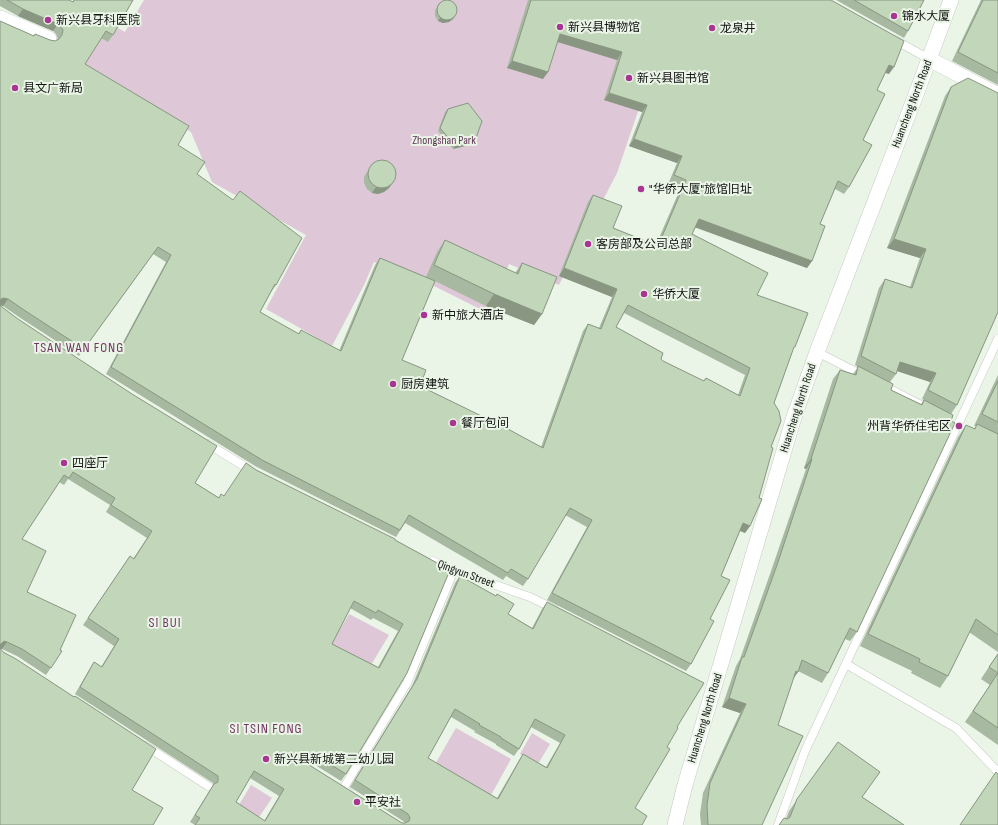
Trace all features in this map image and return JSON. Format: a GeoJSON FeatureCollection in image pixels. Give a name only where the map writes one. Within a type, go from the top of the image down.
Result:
{"type":"FeatureCollection","features":[{"type":"Feature","properties":{"kind":"street","name":"Huancheng North Road"},"geometry":{"type":"LineString","coordinates":[[674,825],[709,690],[794,417],[817,352],[951,0]]}},
{"type":"Feature","properties":{"kind":"street"},"geometry":{"type":"LineString","coordinates":[[0,18],[49,39]]}},
{"type":"Feature","properties":{"kind":"street"},"geometry":{"type":"LineString","coordinates":[[929,59],[998,95]]}},
{"type":"Feature","properties":{"kind":"lane"},"geometry":{"type":"LineString","coordinates":[[887,36],[929,59]]}},
{"type":"Feature","properties":{"kind":"lane"},"geometry":{"type":"LineString","coordinates":[[778,825],[805,751],[998,339]]}},
{"type":"Feature","properties":{"kind":"lane"},"geometry":{"type":"LineString","coordinates":[[817,352],[930,409]]}},
{"type":"Feature","properties":{"kind":"lane"},"geometry":{"type":"LineString","coordinates":[[198,438],[261,475]]}},
{"type":"Feature","properties":{"kind":"lane","name":"Qingyun Street"},"geometry":{"type":"LineString","coordinates":[[429,560],[530,597],[558,611]]}},
{"type":"Feature","properties":{"kind":"lane"},"geometry":{"type":"LineString","coordinates":[[356,797],[340,787],[407,684],[454,570]]}},
{"type":"Feature","properties":{"kind":"lane"},"geometry":{"type":"LineString","coordinates":[[846,664],[956,728],[998,772]]}},
{"type":"Feature","properties":{"kind":"lane"},"geometry":{"type":"LineString","coordinates":[[141,743],[208,786]]}},
{"type":"Feature","properties":{"kind":"green space","name":"Zhongshan Park"},"geometry":{"type":"Polygon","coordinates":[[[144,0],[570,0],[662,41],[617,173],[559,285],[509,264],[490,314],[430,284],[374,262],[364,285],[332,346],[266,309],[306,235],[212,182],[191,132],[97,75],[47,51],[74,3],[125,32],[144,0]]]}},
{"type":"Feature","properties":{"kind":"green space"},"geometry":{"type":"Polygon","coordinates":[[[349,614],[389,635],[368,670],[330,646],[349,614]]]}},
{"type":"Feature","properties":{"kind":"green space"},"geometry":{"type":"Polygon","coordinates":[[[456,728],[511,759],[490,797],[434,766],[456,728]]]}},
{"type":"Feature","properties":{"kind":"green space"},"geometry":{"type":"Polygon","coordinates":[[[532,733],[550,744],[538,764],[520,754],[532,733]]]}},
{"type":"Feature","properties":{"kind":"green space"},"geometry":{"type":"Polygon","coordinates":[[[251,785],[272,798],[257,820],[237,808],[251,785]]]}},
{"type":"Feature","properties":{"kind":"building"},"geometry":{"type":"Polygon","coordinates":[[[7,0],[69,0],[73,2],[74,0],[133,0],[113,35],[106,31],[85,64],[189,126],[178,145],[205,162],[197,174],[233,200],[240,191],[302,238],[260,312],[299,334],[301,330],[341,351],[380,258],[435,281],[402,360],[426,370],[420,386],[506,428],[543,448],[588,324],[601,329],[617,289],[564,268],[593,195],[622,206],[613,228],[658,246],[686,180],[674,175],[682,156],[634,139],[647,105],[609,93],[622,52],[560,34],[548,72],[512,61],[531,0],[831,0],[904,41],[894,67],[889,65],[877,90],[885,94],[863,140],[872,145],[849,187],[838,181],[820,224],[825,226],[812,261],[699,219],[692,234],[768,273],[757,295],[808,313],[774,403],[779,411],[781,421],[771,447],[773,448],[759,498],[762,499],[750,526],[743,523],[721,576],[730,580],[710,619],[714,621],[691,664],[552,593],[592,520],[570,508],[528,579],[511,569],[508,573],[409,515],[400,530],[262,460],[111,367],[171,255],[158,247],[84,349],[8,299],[3,298],[0,301],[0,21],[34,36],[35,34],[55,41],[62,35],[63,30],[58,24],[23,9],[7,0]],[[628,305],[616,327],[663,353],[661,359],[663,361],[704,381],[706,378],[740,396],[750,368],[628,305]]]}},
{"type":"Feature","properties":{"kind":"building"},"geometry":{"type":"Polygon","coordinates":[[[447,0],[454,3],[457,10],[454,17],[447,20],[440,17],[437,10],[440,3],[447,0]]]}},
{"type":"Feature","properties":{"kind":"building","name":"锦水大厦"},"geometry":{"type":"Polygon","coordinates":[[[854,0],[924,0],[908,31],[854,0]]]}},
{"type":"Feature","properties":{"kind":"building"},"geometry":{"type":"Polygon","coordinates":[[[983,0],[998,0],[998,73],[958,52],[983,0]]]}},
{"type":"Feature","properties":{"kind":"building"},"geometry":{"type":"Polygon","coordinates":[[[968,78],[998,93],[998,312],[957,405],[928,390],[936,373],[900,362],[896,374],[861,356],[885,279],[912,288],[926,249],[894,239],[951,87],[968,78]]]}},
{"type":"Feature","properties":{"kind":"building"},"geometry":{"type":"Polygon","coordinates":[[[468,103],[482,121],[475,141],[455,146],[440,128],[448,109],[468,103]]]}},
{"type":"Feature","properties":{"kind":"building"},"geometry":{"type":"Polygon","coordinates":[[[382,160],[392,164],[396,174],[392,184],[382,188],[372,184],[368,174],[372,164],[382,160]]]}},
{"type":"Feature","properties":{"kind":"building"},"geometry":{"type":"Polygon","coordinates":[[[445,240],[518,274],[522,263],[557,277],[542,314],[494,294],[434,265],[445,240]]]}},
{"type":"Feature","properties":{"kind":"building"},"geometry":{"type":"Polygon","coordinates":[[[0,305],[18,319],[132,394],[217,446],[195,483],[219,498],[221,494],[224,496],[246,463],[256,470],[395,539],[450,570],[407,673],[346,774],[312,753],[307,753],[304,757],[306,763],[402,823],[409,821],[410,818],[408,814],[355,780],[417,679],[460,576],[514,604],[508,614],[533,629],[547,602],[704,683],[677,727],[678,728],[667,747],[670,749],[635,808],[647,816],[642,825],[195,825],[200,818],[195,815],[214,784],[218,782],[218,776],[80,687],[94,662],[102,667],[119,639],[88,618],[130,556],[134,559],[152,531],[111,505],[115,498],[73,472],[69,478],[64,475],[22,539],[46,551],[27,592],[76,615],[60,650],[62,651],[51,668],[22,649],[7,642],[4,641],[0,645],[0,305]],[[354,601],[332,644],[379,668],[403,624],[378,610],[376,613],[354,601]],[[455,709],[428,758],[498,799],[523,754],[547,768],[565,735],[535,719],[519,749],[455,709]],[[254,771],[236,802],[265,821],[284,789],[254,771]]]}},
{"type":"Feature","properties":{"kind":"building"},"geometry":{"type":"Polygon","coordinates":[[[858,366],[893,384],[891,390],[922,405],[924,400],[953,415],[951,421],[955,423],[857,632],[850,628],[828,673],[802,660],[798,672],[796,671],[778,725],[803,736],[762,825],[708,825],[707,805],[710,783],[746,704],[729,698],[742,657],[744,657],[777,565],[840,370],[856,375],[858,366]]]}},
{"type":"Feature","properties":{"kind":"building"},"geometry":{"type":"Polygon","coordinates":[[[998,381],[998,422],[982,414],[998,381]]]}},
{"type":"Feature","properties":{"kind":"building"},"geometry":{"type":"Polygon","coordinates":[[[977,424],[998,434],[998,635],[976,619],[948,676],[919,662],[920,659],[868,634],[966,425],[975,429],[977,424]]]}},
{"type":"Feature","properties":{"kind":"building"},"geometry":{"type":"Polygon","coordinates":[[[0,648],[3,652],[74,697],[75,696],[156,749],[132,790],[163,808],[153,825],[0,825],[0,648]]]}},
{"type":"Feature","properties":{"kind":"building"},"geometry":{"type":"Polygon","coordinates":[[[998,654],[998,673],[989,667],[998,654]]]}},
{"type":"Feature","properties":{"kind":"building"},"geometry":{"type":"Polygon","coordinates":[[[998,673],[998,728],[973,711],[998,673]]]}},
{"type":"Feature","properties":{"kind":"building"},"geometry":{"type":"Polygon","coordinates":[[[838,742],[880,772],[862,797],[904,825],[779,825],[784,818],[787,819],[790,817],[797,799],[838,742]]]}},
{"type":"Feature","properties":{"kind":"building"},"geometry":{"type":"Polygon","coordinates":[[[996,772],[998,774],[998,825],[960,825],[996,772]]]}},
{"type":"Feature","properties":{"kind":"place","name":"锦水大厦"},"geometry":{"type":"Point","coordinates":[894,16]}},
{"type":"Feature","properties":{"kind":"place","name":"新兴县牙科医院"},"geometry":{"type":"Point","coordinates":[48,20]}},
{"type":"Feature","properties":{"kind":"place","name":"新兴县博物馆"},"geometry":{"type":"Point","coordinates":[560,27]}},
{"type":"Feature","properties":{"kind":"place","name":"龙泉井"},"geometry":{"type":"Point","coordinates":[712,28]}},
{"type":"Feature","properties":{"kind":"place","name":"新兴县图书馆"},"geometry":{"type":"Point","coordinates":[629,78]}},
{"type":"Feature","properties":{"kind":"place","name":"县文广新局"},"geometry":{"type":"Point","coordinates":[15,88]}},
{"type":"Feature","properties":{"kind":"place","name":"\"华侨大厦\"旅馆旧址"},"geometry":{"type":"Point","coordinates":[641,189]}},
{"type":"Feature","properties":{"kind":"place","name":"客房部及公司总部"},"geometry":{"type":"Point","coordinates":[588,244]}},
{"type":"Feature","properties":{"kind":"place","name":"华侨大厦"},"geometry":{"type":"Point","coordinates":[644,294]}},
{"type":"Feature","properties":{"kind":"place","name":"新中旅大酒店"},"geometry":{"type":"Point","coordinates":[424,315]}},
{"type":"Feature","properties":{"kind":"place","name":"厨房建筑"},"geometry":{"type":"Point","coordinates":[393,384]}},
{"type":"Feature","properties":{"kind":"place","name":"餐厅包间"},"geometry":{"type":"Point","coordinates":[453,423]}},
{"type":"Feature","properties":{"kind":"place","name":"州背华侨住宅区"},"geometry":{"type":"Point","coordinates":[959,426]}},
{"type":"Feature","properties":{"kind":"place","name":"四座厅"},"geometry":{"type":"Point","coordinates":[64,463]}},
{"type":"Feature","properties":{"kind":"place","name":"新兴县新城第二幼儿园"},"geometry":{"type":"Point","coordinates":[266,759]}},
{"type":"Feature","properties":{"kind":"place","name":"平安社"},"geometry":{"type":"Point","coordinates":[357,802]}},
{"type":"Feature","properties":{"kind":"district","name":"TSAN WAN FONG"},"geometry":{"type":"Point","coordinates":[79,347]}},
{"type":"Feature","properties":{"kind":"district","name":"SI BUI"},"geometry":{"type":"Point","coordinates":[165,622]}},
{"type":"Feature","properties":{"kind":"district","name":"SI TSIN FONG"},"geometry":{"type":"Point","coordinates":[266,728]}}]}
